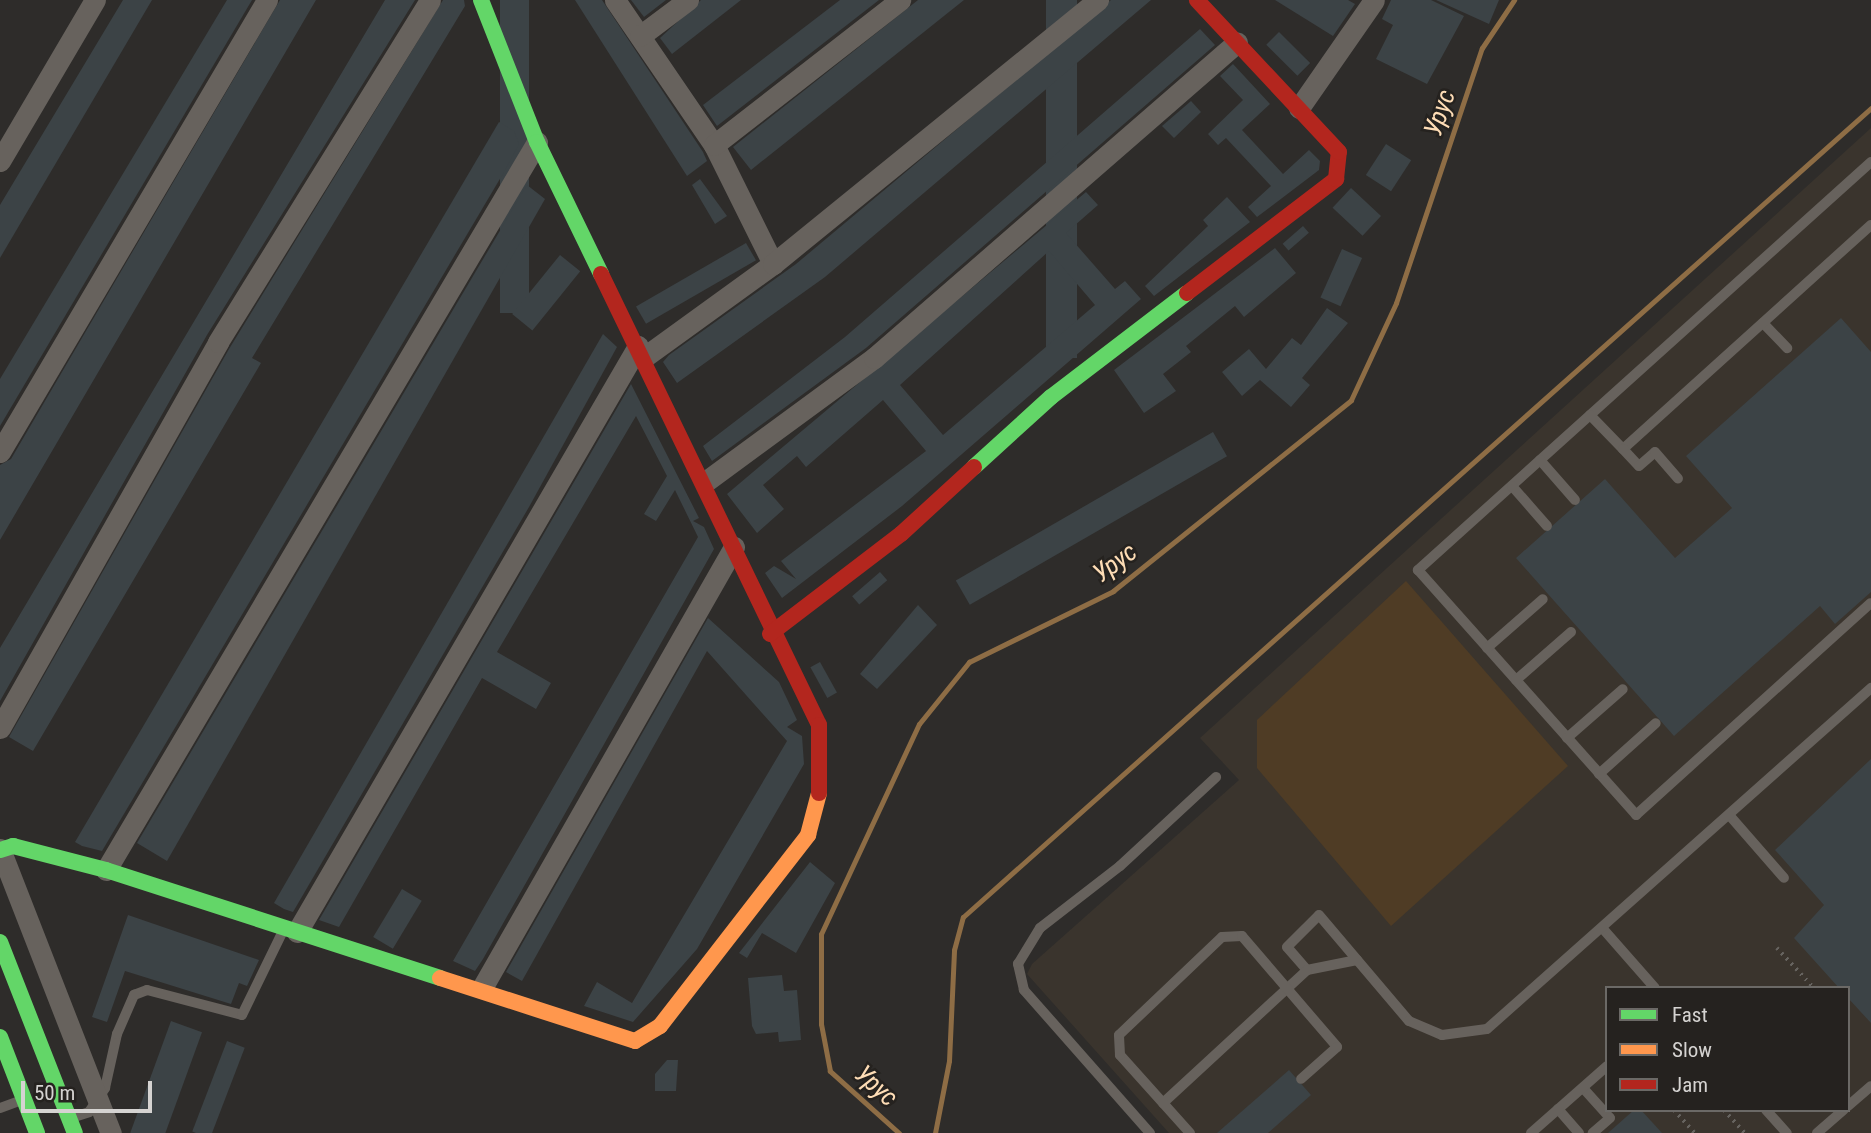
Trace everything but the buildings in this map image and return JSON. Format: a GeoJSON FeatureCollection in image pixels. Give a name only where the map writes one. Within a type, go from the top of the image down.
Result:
{"type":"FeatureCollection","features":[{"type":"Feature","properties":{"kind":"street"},"geometry":{"type":"LineString","coordinates":[[0,161],[95,0]]}},
{"type":"Feature","properties":{"kind":"street"},"geometry":{"type":"LineString","coordinates":[[0,452],[267,0]]}},
{"type":"Feature","properties":{"kind":"street"},"geometry":{"type":"LineString","coordinates":[[0,729],[218,342],[430,0]]}},
{"type":"Feature","properties":{"kind":"street"},"geometry":{"type":"LineString","coordinates":[[111,1133],[0,850],[13,846],[106,870],[641,1041],[735,933],[808,835],[823,780],[819,725],[770,634],[705,482],[537,142],[481,0]]}},
{"type":"Feature","properties":{"kind":"street"},"geometry":{"type":"LineString","coordinates":[[615,0],[714,145],[773,264]]}},
{"type":"Feature","properties":{"kind":"street"},"geometry":{"type":"LineString","coordinates":[[640,36],[688,0]]}},
{"type":"Feature","properties":{"kind":"street"},"geometry":{"type":"LineString","coordinates":[[714,145],[900,0]]}},
{"type":"Feature","properties":{"kind":"street"},"geometry":{"type":"LineString","coordinates":[[290,930],[640,352],[773,264],[1098,0]]}},
{"type":"Feature","properties":{"kind":"street"},"geometry":{"type":"LineString","coordinates":[[770,634],[901,534],[1051,397],[1336,179],[1339,152],[1198,0]]}},
{"type":"Feature","properties":{"kind":"street"},"geometry":{"type":"LineString","coordinates":[[1299,108],[1374,0]]}},
{"type":"Feature","properties":{"kind":"street"},"geometry":{"type":"LineString","coordinates":[[705,482],[874,358],[1237,43]]}},
{"type":"Feature","properties":{"kind":"street"},"geometry":{"type":"LineString","coordinates":[[106,870],[537,142]]}},
{"type":"Feature","properties":{"kind":"street"},"geometry":{"type":"LineString","coordinates":[[482,988],[734,548]]}},
{"type":"Feature","properties":{"kind":"street"},"geometry":{"type":"LineString","coordinates":[[0,942],[72,1126]]}},
{"type":"Feature","properties":{"kind":"street"},"geometry":{"type":"LineString","coordinates":[[0,1037],[37,1133]]}},
{"type":"Feature","properties":{"kind":"lane"},"geometry":{"type":"LineString","coordinates":[[1871,162],[1418,570],[1636,815],[1871,603]]}},
{"type":"Feature","properties":{"kind":"lane"},"geometry":{"type":"LineString","coordinates":[[1623,449],[1871,226]]}},
{"type":"Feature","properties":{"kind":"lane"},"geometry":{"type":"LineString","coordinates":[[1763,323],[1787,348]]}},
{"type":"Feature","properties":{"kind":"lane"},"geometry":{"type":"LineString","coordinates":[[1590,415],[1639,467],[1655,452],[1678,478]]}},
{"type":"Feature","properties":{"kind":"lane"},"geometry":{"type":"LineString","coordinates":[[1540,460],[1575,500]]}},
{"type":"Feature","properties":{"kind":"lane"},"geometry":{"type":"LineString","coordinates":[[1512,485],[1547,526]]}},
{"type":"Feature","properties":{"kind":"lane"},"geometry":{"type":"LineString","coordinates":[[1487,648],[1543,599]]}},
{"type":"Feature","properties":{"kind":"lane"},"geometry":{"type":"LineString","coordinates":[[1516,680],[1571,632]]}},
{"type":"Feature","properties":{"kind":"lane"},"geometry":{"type":"LineString","coordinates":[[1307,970],[1287,947],[1320,915],[1409,1021],[1442,1035],[1487,1029],[1604,930],[1871,688]]}},
{"type":"Feature","properties":{"kind":"lane"},"geometry":{"type":"LineString","coordinates":[[1567,738],[1623,689]]}},
{"type":"Feature","properties":{"kind":"lane"},"geometry":{"type":"LineString","coordinates":[[1599,774],[1656,723]]}},
{"type":"Feature","properties":{"kind":"lane"},"geometry":{"type":"LineString","coordinates":[[1150,1133],[1024,990],[1018,964],[1040,928],[1120,866],[1216,777]]}},
{"type":"Feature","properties":{"kind":"lane"},"geometry":{"type":"LineString","coordinates":[[1730,816],[1784,878]]}},
{"type":"Feature","properties":{"kind":"lane"},"geometry":{"type":"LineString","coordinates":[[72,1126],[89,1112],[98,1100],[134,995],[147,989],[242,1015],[290,930]]}},
{"type":"Feature","properties":{"kind":"lane"},"geometry":{"type":"LineString","coordinates":[[1604,930],[1653,986]]}},
{"type":"Feature","properties":{"kind":"lane"},"geometry":{"type":"LineString","coordinates":[[1190,1133],[1120,1055],[1119,1035],[1222,937],[1242,936],[1337,1047],[1301,1079]]}},
{"type":"Feature","properties":{"kind":"lane"},"geometry":{"type":"LineString","coordinates":[[1163,1103],[1307,970],[1357,960]]}},
{"type":"Feature","properties":{"kind":"lane"},"geometry":{"type":"LineString","coordinates":[[1531,1133],[1605,1068]]}},
{"type":"Feature","properties":{"kind":"lane"},"geometry":{"type":"LineString","coordinates":[[1850,1104],[1871,1086]]}},
{"type":"Feature","properties":{"kind":"lane"},"geometry":{"type":"LineString","coordinates":[[1583,1088],[1610,1118],[1593,1133]]}},
{"type":"Feature","properties":{"kind":"lane"},"geometry":{"type":"LineString","coordinates":[[0,1108],[24,1099]]}},
{"type":"Feature","properties":{"kind":"lane"},"geometry":{"type":"LineString","coordinates":[[1558,1110],[1579,1133]]}},
{"type":"Feature","properties":{"kind":"lane"},"geometry":{"type":"LineString","coordinates":[[1768,1112],[1787,1133]]}},
{"type":"Feature","properties":{"kind":"lane"},"geometry":{"type":"LineString","coordinates":[[1817,1133],[1841,1112]]}},
{"type":"Feature","properties":{"kind":"path"},"geometry":{"type":"LineString","coordinates":[[1777,947],[1812,986]]}},
{"type":"Feature","properties":{"kind":"path"},"geometry":{"type":"LineString","coordinates":[[1676,1112],[1695,1133]]}},
{"type":"Feature","properties":{"kind":"path"},"geometry":{"type":"LineString","coordinates":[[1726,1112],[1745,1133]]}},
{"type":"Feature","properties":{"kind":"shaded area"},"geometry":{"type":"Polygon","coordinates":[[[1871,128],[1871,1133],[1169,1133],[1027,974],[1032,964],[1239,780],[1200,738],[1871,128]]]}},
{"type":"Feature","properties":{"kind":"shaded area"},"geometry":{"type":"Polygon","coordinates":[[[1406,581],[1568,766],[1391,926],[1257,768],[1257,720],[1406,581]]]}},
{"type":"Feature","properties":{"kind":"waterway","name":"Урус"},"geometry":{"type":"LineString","coordinates":[[899,1133],[830,1071],[821,1024],[821,934],[919,724],[969,662],[1113,591],[1351,400],[1396,303],[1482,48],[1514,0]]}},
{"type":"Feature","properties":{"kind":"waterway"},"geometry":{"type":"LineString","coordinates":[[935,1133],[949,1061],[954,950],[963,917],[1871,108]]}},
{"type":"Feature","properties":{"kind":"traffic: fast"},"geometry":{"type":"LineString","coordinates":[[481,0],[537,142],[601,274]]}},
{"type":"Feature","properties":{"kind":"traffic: fast"},"geometry":{"type":"LineString","coordinates":[[974,467],[1051,397],[1187,293]]}},
{"type":"Feature","properties":{"kind":"traffic: fast"},"geometry":{"type":"LineString","coordinates":[[0,850],[13,846],[106,870],[440,978]]}},
{"type":"Feature","properties":{"kind":"traffic: fast"},"geometry":{"type":"LineString","coordinates":[[0,942],[75,1133]]}},
{"type":"Feature","properties":{"kind":"traffic: fast"},"geometry":{"type":"LineString","coordinates":[[0,1037],[37,1133]]}},
{"type":"Feature","properties":{"kind":"traffic: slow"},"geometry":{"type":"LineString","coordinates":[[440,978],[635,1041],[660,1026],[808,835],[819,793]]}},
{"type":"Feature","properties":{"kind":"traffic: jam"},"geometry":{"type":"LineString","coordinates":[[1187,293],[1336,179],[1339,152],[1197,0]]}},
{"type":"Feature","properties":{"kind":"traffic: jam"},"geometry":{"type":"LineString","coordinates":[[601,274],[819,725],[819,793]]}},
{"type":"Feature","properties":{"kind":"traffic: jam"},"geometry":{"type":"LineString","coordinates":[[770,634],[901,534],[974,467]]}}]}
